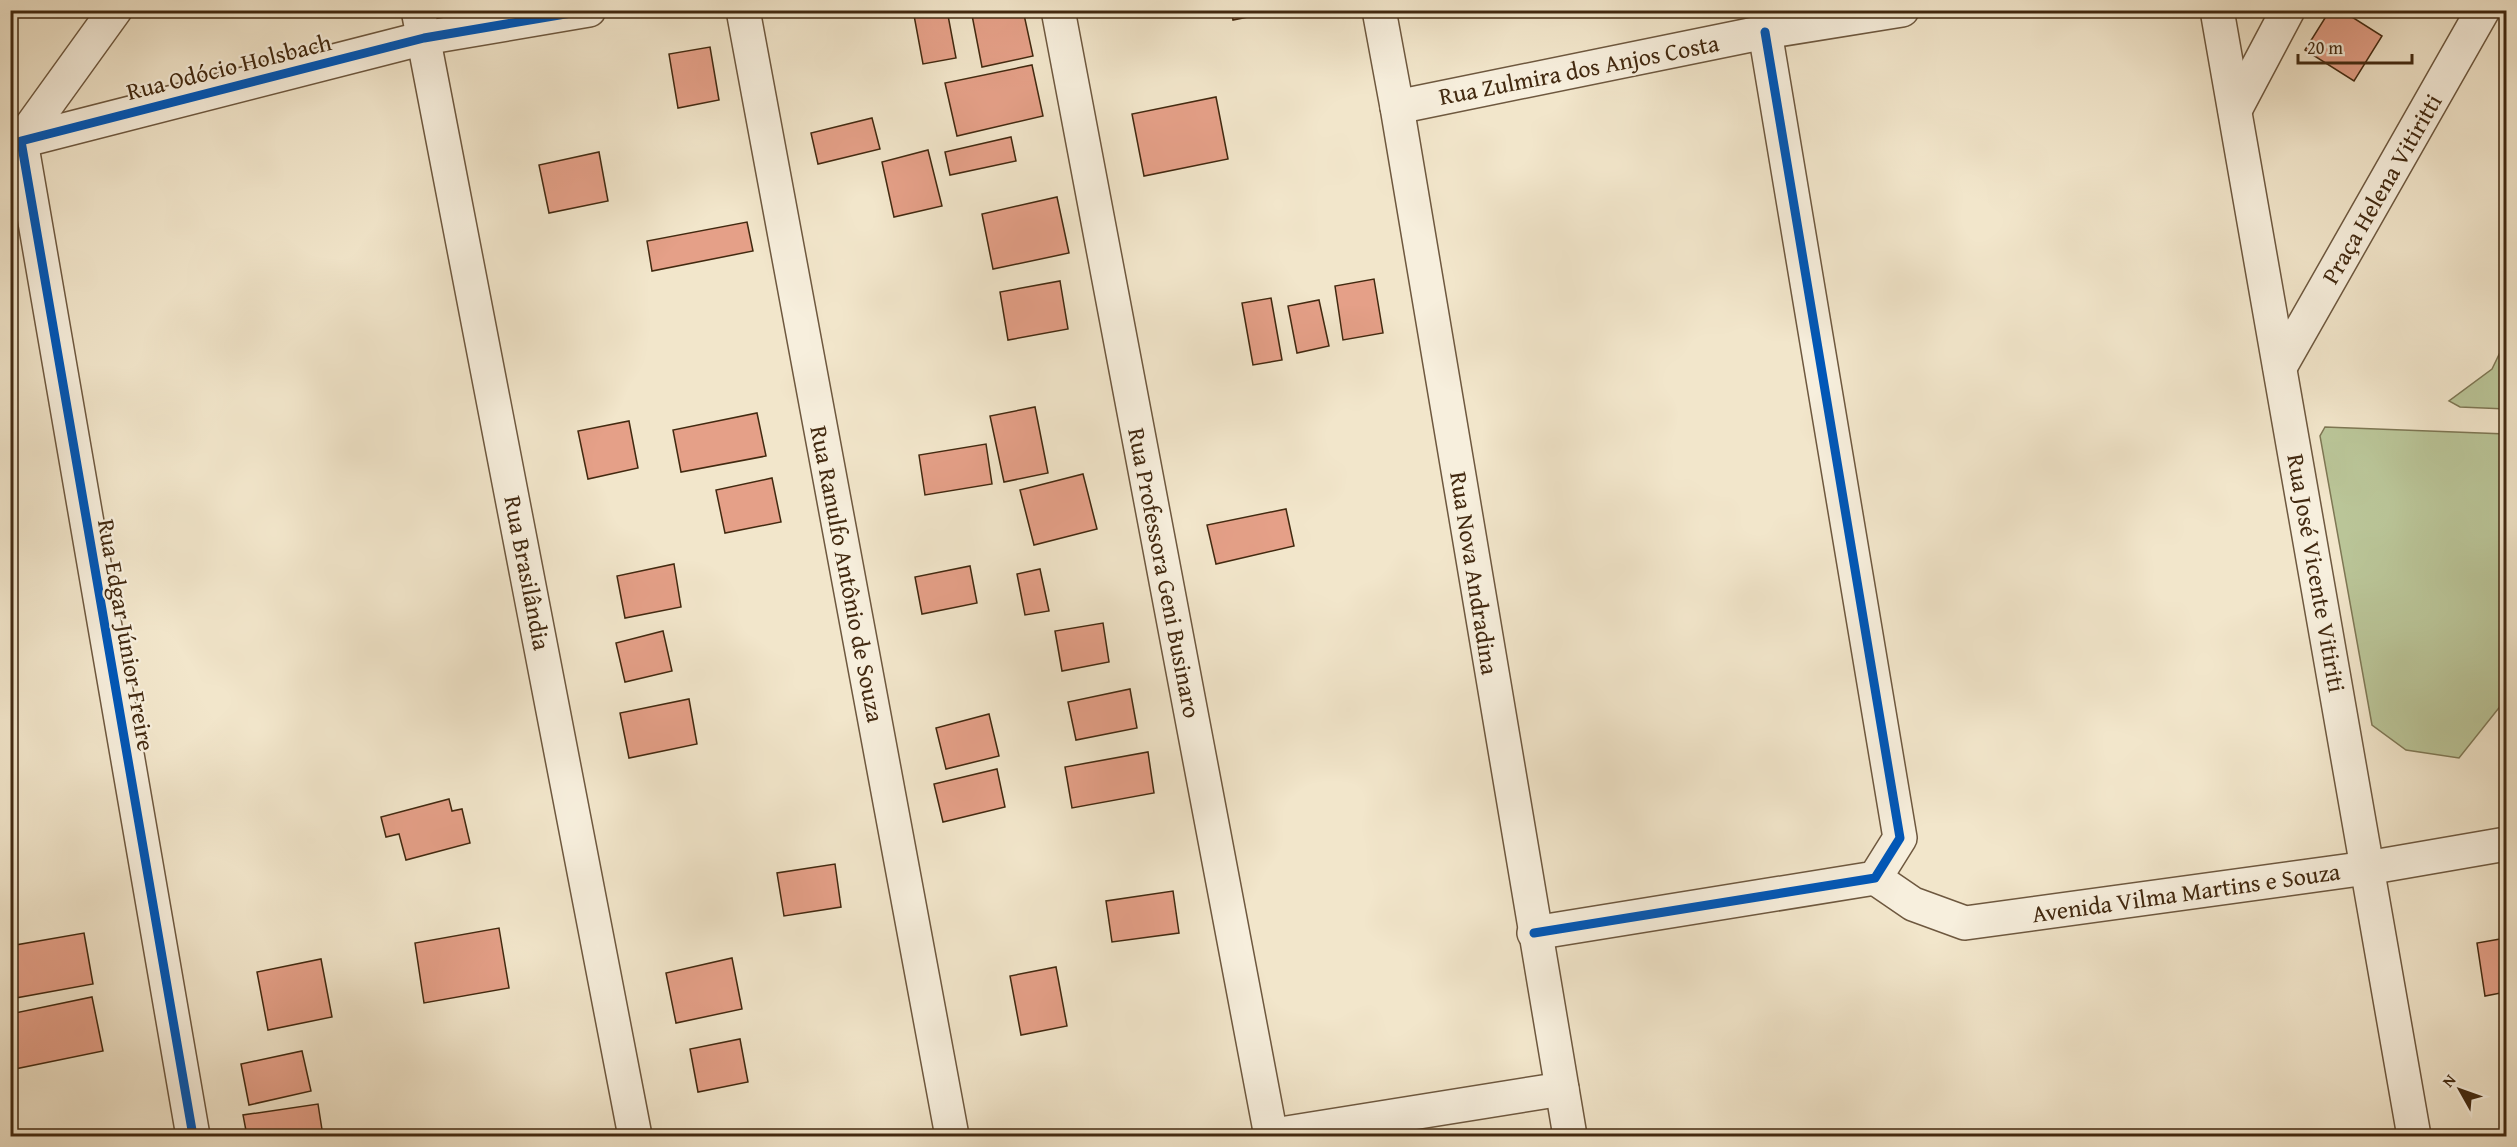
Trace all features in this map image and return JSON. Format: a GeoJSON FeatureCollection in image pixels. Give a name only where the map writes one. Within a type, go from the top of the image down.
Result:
{"type":"FeatureCollection","features":[{"type":"Feature","properties":{"kind":"street"},"geometry":{"type":"LineString","coordinates":[[16,148],[116,10]]}},
{"type":"Feature","properties":{"kind":"street","name":"Rua Odócio Holsbach"},"geometry":{"type":"LineString","coordinates":[[16,148],[421,24],[589,10]]}},
{"type":"Feature","properties":{"kind":"street","name":"Rua Ranulfo Antônio de Souza"},"geometry":{"type":"LineString","coordinates":[[742,10],[952,1137]]}},
{"type":"Feature","properties":{"kind":"street","name":"Rua Professora Geni Businaro"},"geometry":{"type":"LineString","coordinates":[[1058,10],[1269,1136]]}},
{"type":"Feature","properties":{"kind":"street","name":"Rua Nova Andradina"},"geometry":{"type":"LineString","coordinates":[[1379,10],[1570,1137]]}},
{"type":"Feature","properties":{"kind":"street","name":"Rua Zulmira dos Anjos Costa"},"geometry":{"type":"LineString","coordinates":[[1397,107],[1837,16],[1902,10]]}},
{"type":"Feature","properties":{"kind":"street","name":"Rua José Vicente Vitiriti"},"geometry":{"type":"LineString","coordinates":[[2217,10],[2414,1137]]}},
{"type":"Feature","properties":{"kind":"street"},"geometry":{"type":"LineString","coordinates":[[2235,110],[2288,10]]}},
{"type":"Feature","properties":{"kind":"street","name":"Praça Helena Vitiritti"},"geometry":{"type":"LineString","coordinates":[[2280,368],[2483,10]]}},
{"type":"Feature","properties":{"kind":"street","name":"Rua Brasilândia"},"geometry":{"type":"LineString","coordinates":[[421,24],[635,1137]]}},
{"type":"Feature","properties":{"kind":"street"},"geometry":{"type":"LineString","coordinates":[[1534,933],[1875,878],[1900,838],[1764,32]]}},
{"type":"Feature","properties":{"kind":"street","name":"Rua Edgar Júnior Freire"},"geometry":{"type":"LineString","coordinates":[[16,148],[193,1137]]}},
{"type":"Feature","properties":{"kind":"street","name":"Avenida Vilma Martins e Souza"},"geometry":{"type":"LineString","coordinates":[[1875,878],[1912,904],[1965,923],[2367,868],[2506,844]]}},
{"type":"Feature","properties":{"kind":"street"},"geometry":{"type":"LineString","coordinates":[[1269,1136],[1562,1089]]}},
{"type":"Feature","properties":{"kind":"green space"},"geometry":{"type":"Polygon","coordinates":[[[2506,340],[2506,409],[2460,407],[2449,401],[2492,369],[2506,340]]]}},
{"type":"Feature","properties":{"kind":"green space"},"geometry":{"type":"Polygon","coordinates":[[[2325,427],[2506,434],[2506,699],[2459,758],[2406,750],[2372,725],[2320,436],[2325,427]]]}},
{"type":"Feature","properties":{"kind":"building"},"geometry":{"type":"Polygon","coordinates":[[[913,10],[947,10],[956,58],[923,64],[913,10]]]}},
{"type":"Feature","properties":{"kind":"building"},"geometry":{"type":"Polygon","coordinates":[[[971,10],[1023,10],[1033,56],[982,67],[971,10]]]}},
{"type":"Feature","properties":{"kind":"building"},"geometry":{"type":"Polygon","coordinates":[[[1231,10],[1281,10],[1233,20],[1231,10]]]}},
{"type":"Feature","properties":{"kind":"building"},"geometry":{"type":"Polygon","coordinates":[[[2330,10],[2341,10],[2382,36],[2354,81],[2305,50],[2330,10]]]}},
{"type":"Feature","properties":{"kind":"building"},"geometry":{"type":"Polygon","coordinates":[[[710,47],[719,100],[678,108],[669,54],[710,47]]]}},
{"type":"Feature","properties":{"kind":"building"},"geometry":{"type":"Polygon","coordinates":[[[1032,65],[1043,116],[957,136],[945,83],[1032,65]]]}},
{"type":"Feature","properties":{"kind":"building"},"geometry":{"type":"Polygon","coordinates":[[[1216,97],[1228,159],[1144,176],[1132,114],[1216,97]]]}},
{"type":"Feature","properties":{"kind":"building"},"geometry":{"type":"Polygon","coordinates":[[[872,118],[880,149],[818,164],[811,133],[872,118]]]}},
{"type":"Feature","properties":{"kind":"building"},"geometry":{"type":"Polygon","coordinates":[[[1011,137],[1016,161],[950,175],[945,152],[1011,137]]]}},
{"type":"Feature","properties":{"kind":"building"},"geometry":{"type":"Polygon","coordinates":[[[928,150],[942,206],[894,217],[882,162],[928,150]]]}},
{"type":"Feature","properties":{"kind":"building"},"geometry":{"type":"Polygon","coordinates":[[[599,152],[608,201],[549,213],[539,165],[599,152]]]}},
{"type":"Feature","properties":{"kind":"building"},"geometry":{"type":"Polygon","coordinates":[[[1057,197],[1069,253],[993,269],[982,214],[1057,197]]]}},
{"type":"Feature","properties":{"kind":"building"},"geometry":{"type":"Polygon","coordinates":[[[747,222],[753,251],[652,271],[647,241],[747,222]]]}},
{"type":"Feature","properties":{"kind":"building"},"geometry":{"type":"Polygon","coordinates":[[[1374,279],[1383,333],[1343,340],[1335,286],[1374,279]]]}},
{"type":"Feature","properties":{"kind":"building"},"geometry":{"type":"Polygon","coordinates":[[[1060,281],[1068,329],[1008,340],[1000,292],[1060,281]]]}},
{"type":"Feature","properties":{"kind":"building"},"geometry":{"type":"Polygon","coordinates":[[[1271,298],[1282,360],[1253,365],[1242,303],[1271,298]]]}},
{"type":"Feature","properties":{"kind":"building"},"geometry":{"type":"Polygon","coordinates":[[[1319,300],[1329,346],[1297,353],[1288,306],[1319,300]]]}},
{"type":"Feature","properties":{"kind":"building"},"geometry":{"type":"Polygon","coordinates":[[[1035,407],[1048,473],[1004,482],[990,416],[1035,407]]]}},
{"type":"Feature","properties":{"kind":"building"},"geometry":{"type":"Polygon","coordinates":[[[757,413],[766,456],[681,472],[673,430],[757,413]]]}},
{"type":"Feature","properties":{"kind":"building"},"geometry":{"type":"Polygon","coordinates":[[[629,421],[638,468],[588,479],[578,431],[629,421]]]}},
{"type":"Feature","properties":{"kind":"building"},"geometry":{"type":"Polygon","coordinates":[[[986,444],[992,484],[925,495],[919,455],[986,444]]]}},
{"type":"Feature","properties":{"kind":"building"},"geometry":{"type":"Polygon","coordinates":[[[1083,474],[1097,529],[1034,545],[1020,490],[1083,474]]]}},
{"type":"Feature","properties":{"kind":"building"},"geometry":{"type":"Polygon","coordinates":[[[772,478],[781,522],[725,533],[716,490],[772,478]]]}},
{"type":"Feature","properties":{"kind":"building"},"geometry":{"type":"Polygon","coordinates":[[[1286,509],[1294,546],[1216,564],[1207,525],[1286,509]]]}},
{"type":"Feature","properties":{"kind":"building"},"geometry":{"type":"Polygon","coordinates":[[[674,564],[681,607],[625,618],[617,576],[674,564]]]}},
{"type":"Feature","properties":{"kind":"building"},"geometry":{"type":"Polygon","coordinates":[[[970,566],[977,603],[922,614],[915,577],[970,566]]]}},
{"type":"Feature","properties":{"kind":"building"},"geometry":{"type":"Polygon","coordinates":[[[1040,569],[1049,611],[1025,615],[1017,574],[1040,569]]]}},
{"type":"Feature","properties":{"kind":"building"},"geometry":{"type":"Polygon","coordinates":[[[1103,623],[1109,662],[1062,671],[1055,631],[1103,623]]]}},
{"type":"Feature","properties":{"kind":"building"},"geometry":{"type":"Polygon","coordinates":[[[663,631],[672,671],[625,682],[616,643],[663,631]]]}},
{"type":"Feature","properties":{"kind":"building"},"geometry":{"type":"Polygon","coordinates":[[[1130,689],[1137,728],[1076,740],[1068,702],[1130,689]]]}},
{"type":"Feature","properties":{"kind":"building"},"geometry":{"type":"Polygon","coordinates":[[[689,699],[697,744],[629,758],[620,713],[689,699]]]}},
{"type":"Feature","properties":{"kind":"building"},"geometry":{"type":"Polygon","coordinates":[[[989,714],[999,756],[946,769],[936,728],[989,714]]]}},
{"type":"Feature","properties":{"kind":"building"},"geometry":{"type":"Polygon","coordinates":[[[1148,752],[1154,793],[1072,808],[1065,767],[1148,752]]]}},
{"type":"Feature","properties":{"kind":"building"},"geometry":{"type":"Polygon","coordinates":[[[997,769],[1005,807],[943,822],[934,784],[997,769]]]}},
{"type":"Feature","properties":{"kind":"building"},"geometry":{"type":"Polygon","coordinates":[[[449,799],[452,811],[462,809],[470,843],[406,860],[399,834],[386,837],[381,817],[449,799]]]}},
{"type":"Feature","properties":{"kind":"building"},"geometry":{"type":"Polygon","coordinates":[[[835,864],[841,907],[784,916],[777,873],[835,864]]]}},
{"type":"Feature","properties":{"kind":"building"},"geometry":{"type":"Polygon","coordinates":[[[1173,891],[1179,933],[1112,942],[1106,901],[1173,891]]]}},
{"type":"Feature","properties":{"kind":"building"},"geometry":{"type":"Polygon","coordinates":[[[499,928],[509,988],[424,1003],[415,943],[499,928]]]}},
{"type":"Feature","properties":{"kind":"building"},"geometry":{"type":"Polygon","coordinates":[[[84,933],[93,984],[10,999],[10,946],[84,933]]]}},
{"type":"Feature","properties":{"kind":"building"},"geometry":{"type":"Polygon","coordinates":[[[2506,938],[2506,992],[2485,996],[2477,943],[2506,938]]]}},
{"type":"Feature","properties":{"kind":"building"},"geometry":{"type":"Polygon","coordinates":[[[732,958],[742,1009],[676,1023],[666,973],[732,958]]]}},
{"type":"Feature","properties":{"kind":"building"},"geometry":{"type":"Polygon","coordinates":[[[321,959],[332,1017],[268,1030],[257,972],[321,959]]]}},
{"type":"Feature","properties":{"kind":"building"},"geometry":{"type":"Polygon","coordinates":[[[1056,967],[1067,1026],[1021,1035],[1010,976],[1056,967]]]}},
{"type":"Feature","properties":{"kind":"building"},"geometry":{"type":"Polygon","coordinates":[[[92,997],[103,1051],[10,1070],[10,1014],[92,997]]]}},
{"type":"Feature","properties":{"kind":"building"},"geometry":{"type":"Polygon","coordinates":[[[740,1039],[748,1082],[698,1092],[690,1049],[740,1039]]]}},
{"type":"Feature","properties":{"kind":"building"},"geometry":{"type":"Polygon","coordinates":[[[302,1051],[311,1091],[249,1105],[241,1064],[302,1051]]]}},
{"type":"Feature","properties":{"kind":"building"},"geometry":{"type":"Polygon","coordinates":[[[318,1104],[323,1136],[247,1136],[243,1115],[318,1104]]]}},
{"type":"Feature","properties":{"kind":"cycle path"},"geometry":{"type":"LineString","coordinates":[[193,1136],[21,141],[424,38],[589,10]]}},
{"type":"Feature","properties":{"kind":"cycle path"},"geometry":{"type":"LineString","coordinates":[[1534,933],[1875,878],[1900,838],[1765,32]]}}]}
